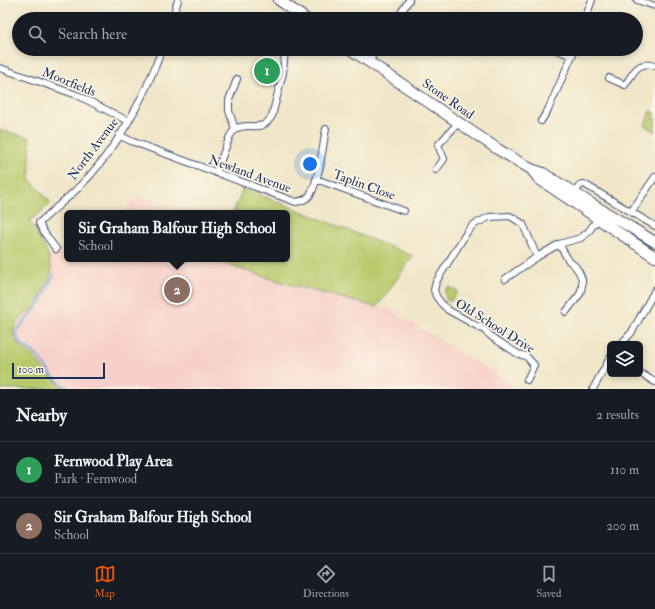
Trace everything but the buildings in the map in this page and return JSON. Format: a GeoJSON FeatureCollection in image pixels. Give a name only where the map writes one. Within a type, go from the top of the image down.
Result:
{"type":"FeatureCollection","features":[{"type":"Feature","properties":{"kind":"highway"},"geometry":{"type":"LineString","coordinates":[[278,0],[296,12]]}},
{"type":"Feature","properties":{"kind":"highway","name":"Stone Road"},"geometry":{"type":"LineString","coordinates":[[360,56],[499,150],[531,169],[543,173],[575,193],[655,257]]}},
{"type":"Feature","properties":{"kind":"highway","name":"Stone Road"},"geometry":{"type":"LineString","coordinates":[[531,169],[539,179],[601,215],[655,242]]}},
{"type":"Feature","properties":{"kind":"street"},"geometry":{"type":"LineString","coordinates":[[174,12],[178,0]]}},
{"type":"Feature","properties":{"kind":"street"},"geometry":{"type":"LineString","coordinates":[[401,12],[409,0]]}},
{"type":"Feature","properties":{"kind":"street"},"geometry":{"type":"LineString","coordinates":[[588,12],[592,0]]}},
{"type":"Feature","properties":{"kind":"street"},"geometry":{"type":"LineString","coordinates":[[637,0],[655,6]]}},
{"type":"Feature","properties":{"kind":"street","name":"North Avenue"},"geometry":{"type":"LineString","coordinates":[[56,249],[42,231],[39,223],[77,190],[100,163],[128,121],[150,79],[159,56]]}},
{"type":"Feature","properties":{"kind":"street"},"geometry":{"type":"LineString","coordinates":[[216,173],[230,136],[235,129],[244,126],[262,126],[268,122],[272,116],[282,78],[286,56]]}},
{"type":"Feature","properties":{"kind":"street"},"geometry":{"type":"LineString","coordinates":[[369,62],[373,56]]}},
{"type":"Feature","properties":{"kind":"street"},"geometry":{"type":"LineString","coordinates":[[541,121],[548,110],[572,56]]}},
{"type":"Feature","properties":{"kind":"street"},"geometry":{"type":"LineString","coordinates":[[609,78],[625,85],[636,69],[642,65],[647,63],[655,66]]}},
{"type":"Feature","properties":{"kind":"street","name":"Moorfields"},"geometry":{"type":"LineString","coordinates":[[0,68],[78,95],[128,121]]}},
{"type":"Feature","properties":{"kind":"street"},"geometry":{"type":"LineString","coordinates":[[235,129],[229,111],[229,100],[237,79]]}},
{"type":"Feature","properties":{"kind":"street"},"geometry":{"type":"LineString","coordinates":[[436,170],[444,159],[438,145],[459,122]]}},
{"type":"Feature","properties":{"kind":"street","name":"Newland Avenue"},"geometry":{"type":"LineString","coordinates":[[119,135],[131,141],[296,202],[308,198],[311,194],[316,179],[326,129]]}},
{"type":"Feature","properties":{"kind":"street"},"geometry":{"type":"LineString","coordinates":[[631,212],[655,178]]}},
{"type":"Feature","properties":{"kind":"street","name":"Taplin Close"},"geometry":{"type":"LineString","coordinates":[[316,179],[404,211]]}},
{"type":"Feature","properties":{"kind":"street"},"geometry":{"type":"LineString","coordinates":[[575,193],[580,185],[584,184],[655,226]]}},
{"type":"Feature","properties":{"kind":"street"},"geometry":{"type":"LineString","coordinates":[[505,280],[537,257],[559,244],[581,238],[589,231],[601,215]]}},
{"type":"Feature","properties":{"kind":"street","name":"Old School Drive"},"geometry":{"type":"LineString","coordinates":[[527,380],[534,365],[526,356],[518,354],[484,330],[448,310],[441,303],[434,290],[436,282],[467,232],[473,225],[489,217],[510,216],[523,224],[537,257]]}},
{"type":"Feature","properties":{"kind":"street"},"geometry":{"type":"LineString","coordinates":[[559,244],[569,261],[580,272],[582,281],[580,294],[566,312]]}},
{"type":"Feature","properties":{"kind":"street"},"geometry":{"type":"LineString","coordinates":[[624,341],[632,332],[655,290]]}},
{"type":"Feature","properties":{"kind":"street"},"geometry":{"type":"LineString","coordinates":[[593,389],[607,363]]}},
{"type":"Feature","properties":{"kind":"street"},"geometry":{"type":"LineString","coordinates":[[643,376],[655,382]]}},
{"type":"Feature","properties":{"kind":"shaded area"},"geometry":{"type":"Polygon","coordinates":[[[139,195],[177,210],[124,210],[139,195]]]}},
{"type":"Feature","properties":{"kind":"shaded area"},"geometry":{"type":"Polygon","coordinates":[[[64,245],[64,262],[222,262],[281,283],[389,309],[521,389],[65,389],[47,373],[32,355],[18,345],[14,336],[14,330],[18,321],[34,309],[52,269],[48,256],[64,245]]]}},
{"type":"Feature","properties":{"kind":"green space"},"geometry":{"type":"Polygon","coordinates":[[[264,65],[273,68],[270,77],[261,73],[264,65]]]}},
{"type":"Feature","properties":{"kind":"green space"},"geometry":{"type":"Polygon","coordinates":[[[650,111],[655,113],[655,132],[645,126],[650,111]]]}},
{"type":"Feature","properties":{"kind":"green space"},"geometry":{"type":"Polygon","coordinates":[[[0,130],[30,138],[30,180],[51,203],[35,217],[29,220],[49,255],[52,269],[49,280],[34,309],[18,321],[14,330],[14,336],[18,344],[20,343],[19,345],[32,355],[47,373],[65,389],[0,389],[0,130]]]}},
{"type":"Feature","properties":{"kind":"green space"},"geometry":{"type":"Polygon","coordinates":[[[243,188],[413,256],[377,307],[274,280],[220,262],[290,262],[290,210],[234,210],[243,188]]]}},
{"type":"Feature","properties":{"kind":"green space"},"geometry":{"type":"Polygon","coordinates":[[[448,287],[457,291],[451,301],[446,299],[445,291],[448,287]]]}},
{"type":"Feature","properties":{"kind":"waterway"},"geometry":{"type":"LineString","coordinates":[[54,274],[40,303],[20,326],[16,334],[20,343],[36,354],[52,375],[62,385],[70,389]]}},
{"type":"Feature","properties":{"kind":"place","name":"Fernwood Play Area"},"geometry":{"type":"Point","coordinates":[267,71]}},
{"type":"Feature","properties":{"kind":"place","name":"Sir Graham Balfour High School"},"geometry":{"type":"Point","coordinates":[177,290]}}]}
